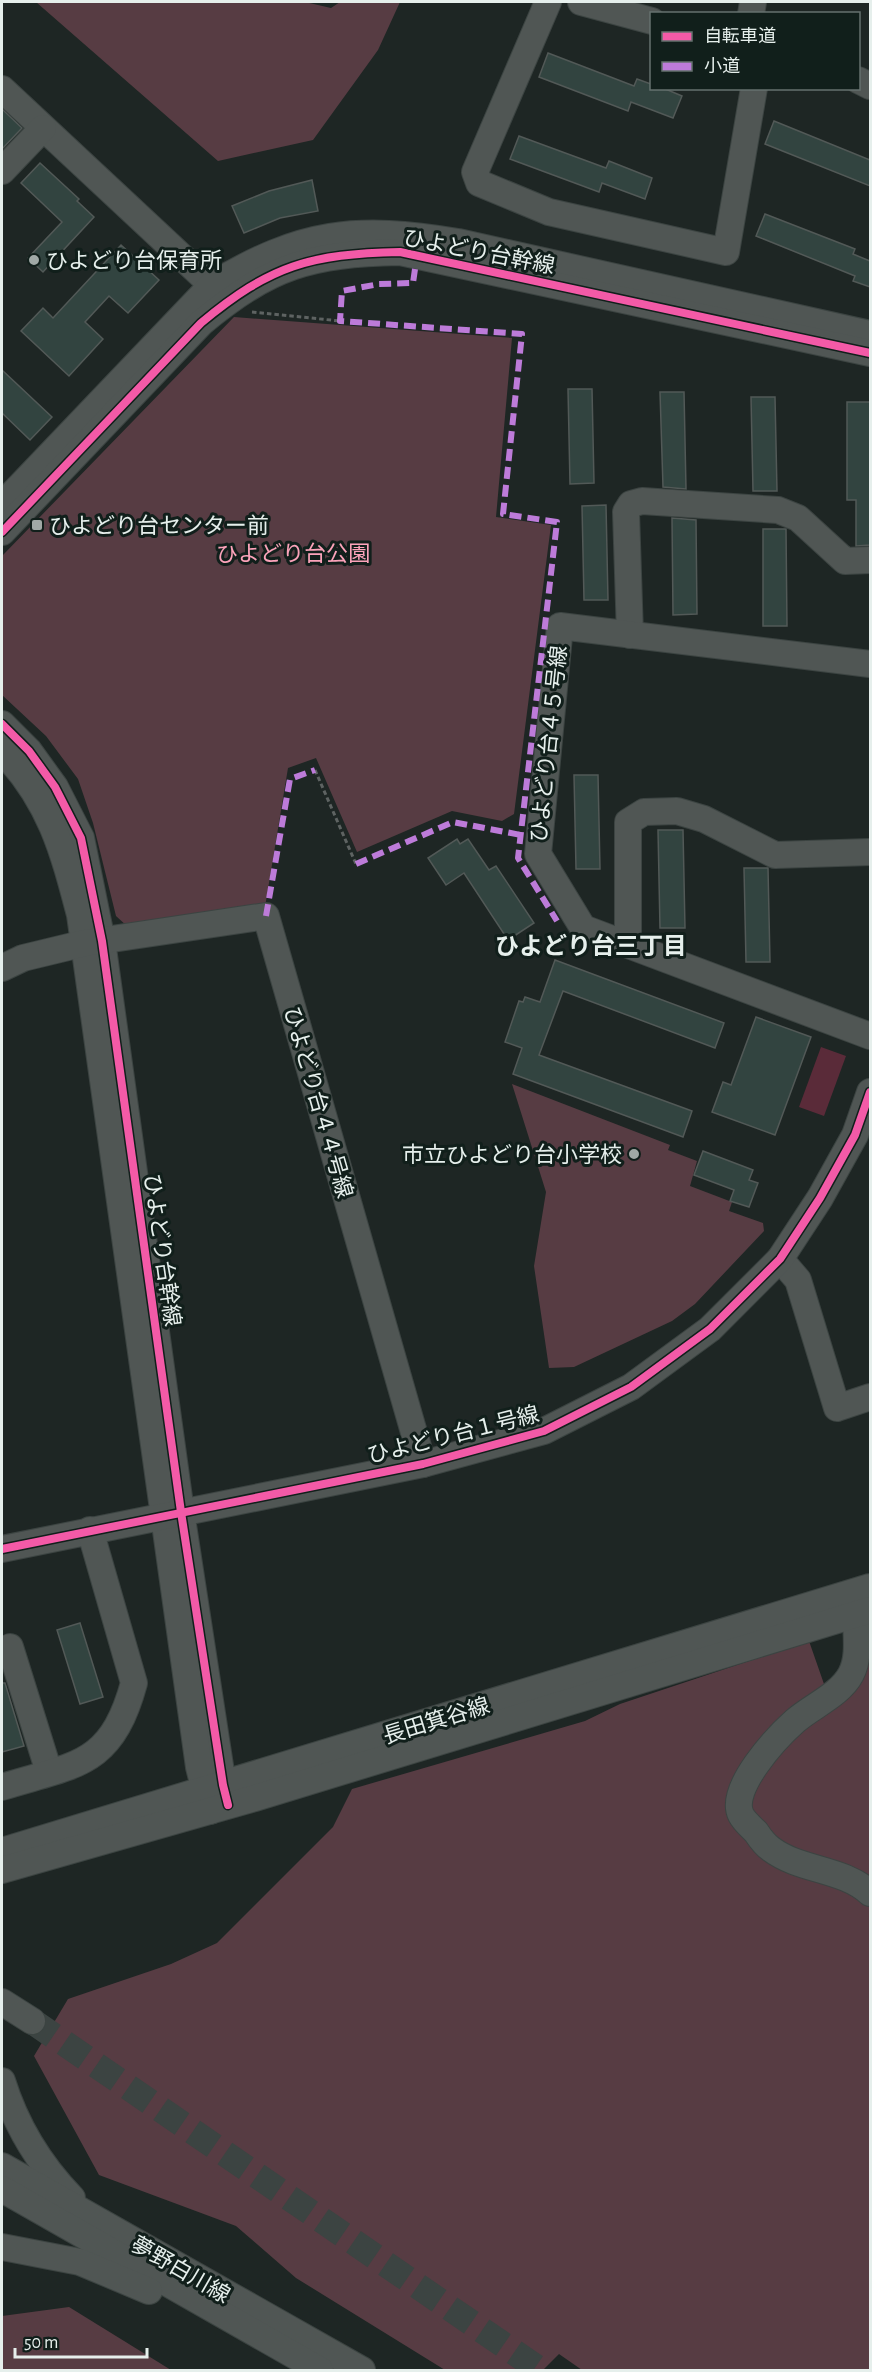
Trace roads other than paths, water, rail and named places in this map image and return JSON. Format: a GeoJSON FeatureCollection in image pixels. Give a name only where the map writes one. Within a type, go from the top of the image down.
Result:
{"type":"FeatureCollection","features":[{"type":"Feature","properties":{"kind":"street"},"geometry":{"type":"LineString","coordinates":[[548,2],[474,172],[480,183],[549,212],[726,252],[754,90]]}},
{"type":"Feature","properties":{"kind":"street"},"geometry":{"type":"LineString","coordinates":[[581,2],[612,6],[650,21]]}},
{"type":"Feature","properties":{"kind":"street"},"geometry":{"type":"LineString","coordinates":[[2,89],[212,285]]}},
{"type":"Feature","properties":{"kind":"street"},"geometry":{"type":"LineString","coordinates":[[2,171],[44,128]]}},
{"type":"Feature","properties":{"kind":"street","name":"ひよどり台幹線"},"geometry":{"type":"LineString","coordinates":[[2,505],[212,285],[254,260],[312,240],[348,232],[403,233],[458,242],[870,334]]}},
{"type":"Feature","properties":{"kind":"street","name":"ひよどり台幹線"},"geometry":{"type":"LineString","coordinates":[[2,532],[201,323],[226,302],[264,278],[319,258],[349,253],[400,252],[870,353]]}},
{"type":"Feature","properties":{"kind":"street"},"geometry":{"type":"LineString","coordinates":[[630,635],[626,512],[632,504],[642,501],[778,510],[798,518],[844,561],[870,560]]}},
{"type":"Feature","properties":{"kind":"street","name":"ひよどり台４５号線"},"geometry":{"type":"LineString","coordinates":[[870,663],[560,626],[538,854],[583,928],[870,1036]]}},
{"type":"Feature","properties":{"kind":"street","name":"ひよどり台幹線"},"geometry":{"type":"LineString","coordinates":[[2,724],[29,751],[55,787],[81,838],[94,942],[109,1137],[172,1514],[199,1767],[217,1798]]}},
{"type":"Feature","properties":{"kind":"street","name":"ひよどり台幹線"},"geometry":{"type":"LineString","coordinates":[[2,751],[40,799],[63,847],[94,942]]}},
{"type":"Feature","properties":{"kind":"street"},"geometry":{"type":"LineString","coordinates":[[628,944],[628,822],[644,812],[677,811],[704,819],[776,855],[870,852]]}},
{"type":"Feature","properties":{"kind":"street","name":"ひよどり台４４号線"},"geometry":{"type":"LineString","coordinates":[[94,942],[266,916],[423,1464]]}},
{"type":"Feature","properties":{"kind":"street"},"geometry":{"type":"LineString","coordinates":[[2,968],[23,958],[94,942]]}},
{"type":"Feature","properties":{"kind":"street","name":"ひよどり台１号線"},"geometry":{"type":"LineString","coordinates":[[2,1549],[423,1464],[544,1431],[631,1387],[710,1329],[780,1259],[820,1198],[855,1135],[870,1092]]}},
{"type":"Feature","properties":{"kind":"street"},"geometry":{"type":"LineString","coordinates":[[780,1259],[798,1280],[837,1408],[870,1397]]}},
{"type":"Feature","properties":{"kind":"street"},"geometry":{"type":"LineString","coordinates":[[2,1787],[74,1765],[100,1751],[113,1736],[128,1706],[134,1683],[90,1530]]}},
{"type":"Feature","properties":{"kind":"street","name":"長田箕谷線"},"geometry":{"type":"LineString","coordinates":[[4,1865],[870,1587]]}},
{"type":"Feature","properties":{"kind":"street"},"geometry":{"type":"LineString","coordinates":[[863,1613],[850,1677],[789,1728],[758,1761],[738,1797],[740,1814],[771,1849],[800,1863],[844,1877],[870,1893]]}},
{"type":"Feature","properties":{"kind":"street","name":"長田箕谷線"},"geometry":{"type":"LineString","coordinates":[[217,1798],[863,1613]]}},
{"type":"Feature","properties":{"kind":"street"},"geometry":{"type":"LineString","coordinates":[[10,1647],[49,1772]]}},
{"type":"Feature","properties":{"kind":"street"},"geometry":{"type":"LineString","coordinates":[[2,2002],[32,2021]]}},
{"type":"Feature","properties":{"kind":"street"},"geometry":{"type":"LineString","coordinates":[[2,2082],[29,2145],[56,2182],[89,2216]]}},
{"type":"Feature","properties":{"kind":"street","name":"夢野白川線"},"geometry":{"type":"LineString","coordinates":[[2,2166],[362,2370]]}},
{"type":"Feature","properties":{"kind":"street","name":"夢野白川線"},"geometry":{"type":"LineString","coordinates":[[2,2189],[320,2370]]}},
{"type":"Feature","properties":{"kind":"street"},"geometry":{"type":"LineString","coordinates":[[2,2247],[57,2256],[102,2269],[289,2353]]}},
{"type":"Feature","properties":{"kind":"tunnel"},"geometry":{"type":"LineString","coordinates":[[32,2021],[540,2370]]}},
{"type":"Feature","properties":{"kind":"place","name":"ひよどり台保育所"},"geometry":{"type":"Point","coordinates":[34,260]}},
{"type":"Feature","properties":{"kind":"place","name":"ひよどり台センター前"},"geometry":{"type":"Point","coordinates":[37,525]}},
{"type":"Feature","properties":{"kind":"place","name":"市立ひよどり台小学校"},"geometry":{"type":"Point","coordinates":[634,1154]}},
{"type":"Feature","properties":{"kind":"district","name":"ひよどり台三丁目"},"geometry":{"type":"Point","coordinates":[591,946]}},
{"type":"Feature","properties":{"kind":"park label","name":"ひよどり台公園"},"geometry":{"type":"Point","coordinates":[293,553]}}]}
